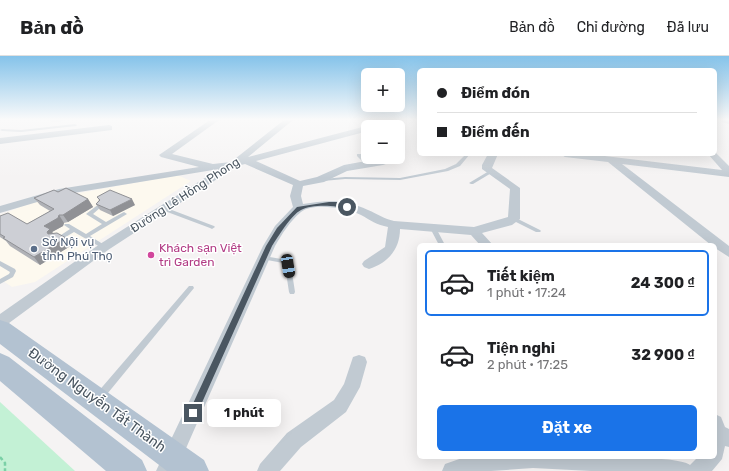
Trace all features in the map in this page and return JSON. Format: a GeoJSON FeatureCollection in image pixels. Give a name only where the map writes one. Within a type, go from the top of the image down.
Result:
{"type":"FeatureCollection","features":[{"type":"Feature","properties":{"kind":"main road","name":"Đường Nguyễn Tất Thành"},"geometry":{"type":"LineString","coordinates":[[0,330],[97,400],[177,466]]}},
{"type":"Feature","properties":{"kind":"main road"},"geometry":{"type":"LineString","coordinates":[[0,365],[131,471]]}},
{"type":"Feature","properties":{"kind":"street"},"geometry":{"type":"LineString","coordinates":[[187,139],[164,155],[214,168]]}},
{"type":"Feature","properties":{"kind":"street","name":"Đường Lê Hồng Phong"},"geometry":{"type":"LineString","coordinates":[[0,322],[104,247],[234,164],[264,139]]}},
{"type":"Feature","properties":{"kind":"street"},"geometry":{"type":"LineString","coordinates":[[0,210],[60,192],[214,168],[247,161],[327,139]]}},
{"type":"Feature","properties":{"kind":"street"},"geometry":{"type":"LineString","coordinates":[[177,466],[264,258],[279,229],[299,208],[339,204],[364,212],[380,222],[394,225],[474,231],[508,222],[514,218],[515,188],[487,169],[487,165],[492,156]]}},
{"type":"Feature","properties":{"kind":"street"},"geometry":{"type":"LineString","coordinates":[[588,156],[729,173],[725,163],[716,156]]}},
{"type":"Feature","properties":{"kind":"street"},"geometry":{"type":"LineString","coordinates":[[610,158],[717,243]]}},
{"type":"Feature","properties":{"kind":"street"},"geometry":{"type":"LineString","coordinates":[[247,161],[299,184],[320,180],[344,168],[368,164]]}},
{"type":"Feature","properties":{"kind":"street"},"geometry":{"type":"LineString","coordinates":[[299,184],[296,190],[299,208]]}},
{"type":"Feature","properties":{"kind":"street"},"geometry":{"type":"LineString","coordinates":[[369,264],[388,252],[394,246],[394,225]]}},
{"type":"Feature","properties":{"kind":"street"},"geometry":{"type":"LineString","coordinates":[[474,231],[485,243]]}},
{"type":"Feature","properties":{"kind":"street"},"geometry":{"type":"LineString","coordinates":[[717,243],[727,251]]}},
{"type":"Feature","properties":{"kind":"street"},"geometry":{"type":"LineString","coordinates":[[267,471],[294,440],[340,406],[351,387],[359,362]]}},
{"type":"Feature","properties":{"kind":"street"},"geometry":{"type":"LineString","coordinates":[[717,444],[720,431]]}},
{"type":"Feature","properties":{"kind":"street"},"geometry":{"type":"LineString","coordinates":[[452,471],[490,459],[590,459],[683,471]]}},
{"type":"Feature","properties":{"kind":"street"},"geometry":{"type":"LineString","coordinates":[[698,471],[710,459]]}},
{"type":"Feature","properties":{"kind":"lane"},"geometry":{"type":"LineString","coordinates":[[320,180],[345,178],[400,179],[458,166],[466,156]]}},
{"type":"Feature","properties":{"kind":"lane"},"geometry":{"type":"LineString","coordinates":[[470,183],[491,172]]}},
{"type":"Feature","properties":{"kind":"lane"},"geometry":{"type":"LineString","coordinates":[[100,206],[88,214],[106,224]]}},
{"type":"Feature","properties":{"kind":"lane"},"geometry":{"type":"LineString","coordinates":[[164,209],[212,227]]}},
{"type":"Feature","properties":{"kind":"lane"},"geometry":{"type":"LineString","coordinates":[[87,236],[124,214]]}},
{"type":"Feature","properties":{"kind":"lane"},"geometry":{"type":"LineString","coordinates":[[514,218],[538,231]]}},
{"type":"Feature","properties":{"kind":"lane"},"geometry":{"type":"LineString","coordinates":[[67,225],[104,247]]}},
{"type":"Feature","properties":{"kind":"lane"},"geometry":{"type":"LineString","coordinates":[[432,228],[441,243]]}},
{"type":"Feature","properties":{"kind":"lane"},"geometry":{"type":"LineString","coordinates":[[57,240],[74,229]]}},
{"type":"Feature","properties":{"kind":"lane"},"geometry":{"type":"LineString","coordinates":[[264,258],[285,262],[288,266],[292,292]]}},
{"type":"Feature","properties":{"kind":"lane"},"geometry":{"type":"LineString","coordinates":[[0,263],[13,271],[11,276],[0,282]]}},
{"type":"Feature","properties":{"kind":"lane"},"geometry":{"type":"LineString","coordinates":[[97,400],[191,288]]}},
{"type":"Feature","properties":{"kind":"path"},"geometry":{"type":"LineString","coordinates":[[0,457],[5,463],[5,471]]}},
{"type":"Feature","properties":{"kind":"shaded area"},"geometry":{"type":"Polygon","coordinates":[[[177,175],[191,181],[35,282],[12,287],[0,279],[0,215],[36,201],[177,175]]]}},
{"type":"Feature","properties":{"kind":"green space"},"geometry":{"type":"Polygon","coordinates":[[[0,402],[75,471],[0,471],[0,402]]]}},
{"type":"Feature","properties":{"kind":"building"},"geometry":{"type":"Polygon","coordinates":[[[66,188],[88,199],[63,215],[59,215],[58,218],[44,226],[50,229],[47,232],[48,234],[57,233],[66,238],[34,257],[3,238],[5,237],[0,234],[0,216],[8,213],[27,224],[54,209],[34,198],[54,190],[58,192],[66,188]]]}},
{"type":"Feature","properties":{"kind":"building"},"geometry":{"type":"Polygon","coordinates":[[[110,190],[132,199],[110,210],[96,204],[100,200],[97,197],[110,190]]]}},
{"type":"Feature","properties":{"kind":"place","name":"Sở Nội vụ tỉnh Phú Thọ"},"geometry":{"type":"Point","coordinates":[34,249]}},
{"type":"Feature","properties":{"kind":"place","name":"Khách sạn Việt trì Garden"},"geometry":{"type":"Point","coordinates":[151,255]}},
{"type":"Feature","properties":{"kind":"route"},"geometry":{"type":"LineString","coordinates":[[193,413],[269,246],[279,229],[299,208],[329,203],[347,207]]}}]}
